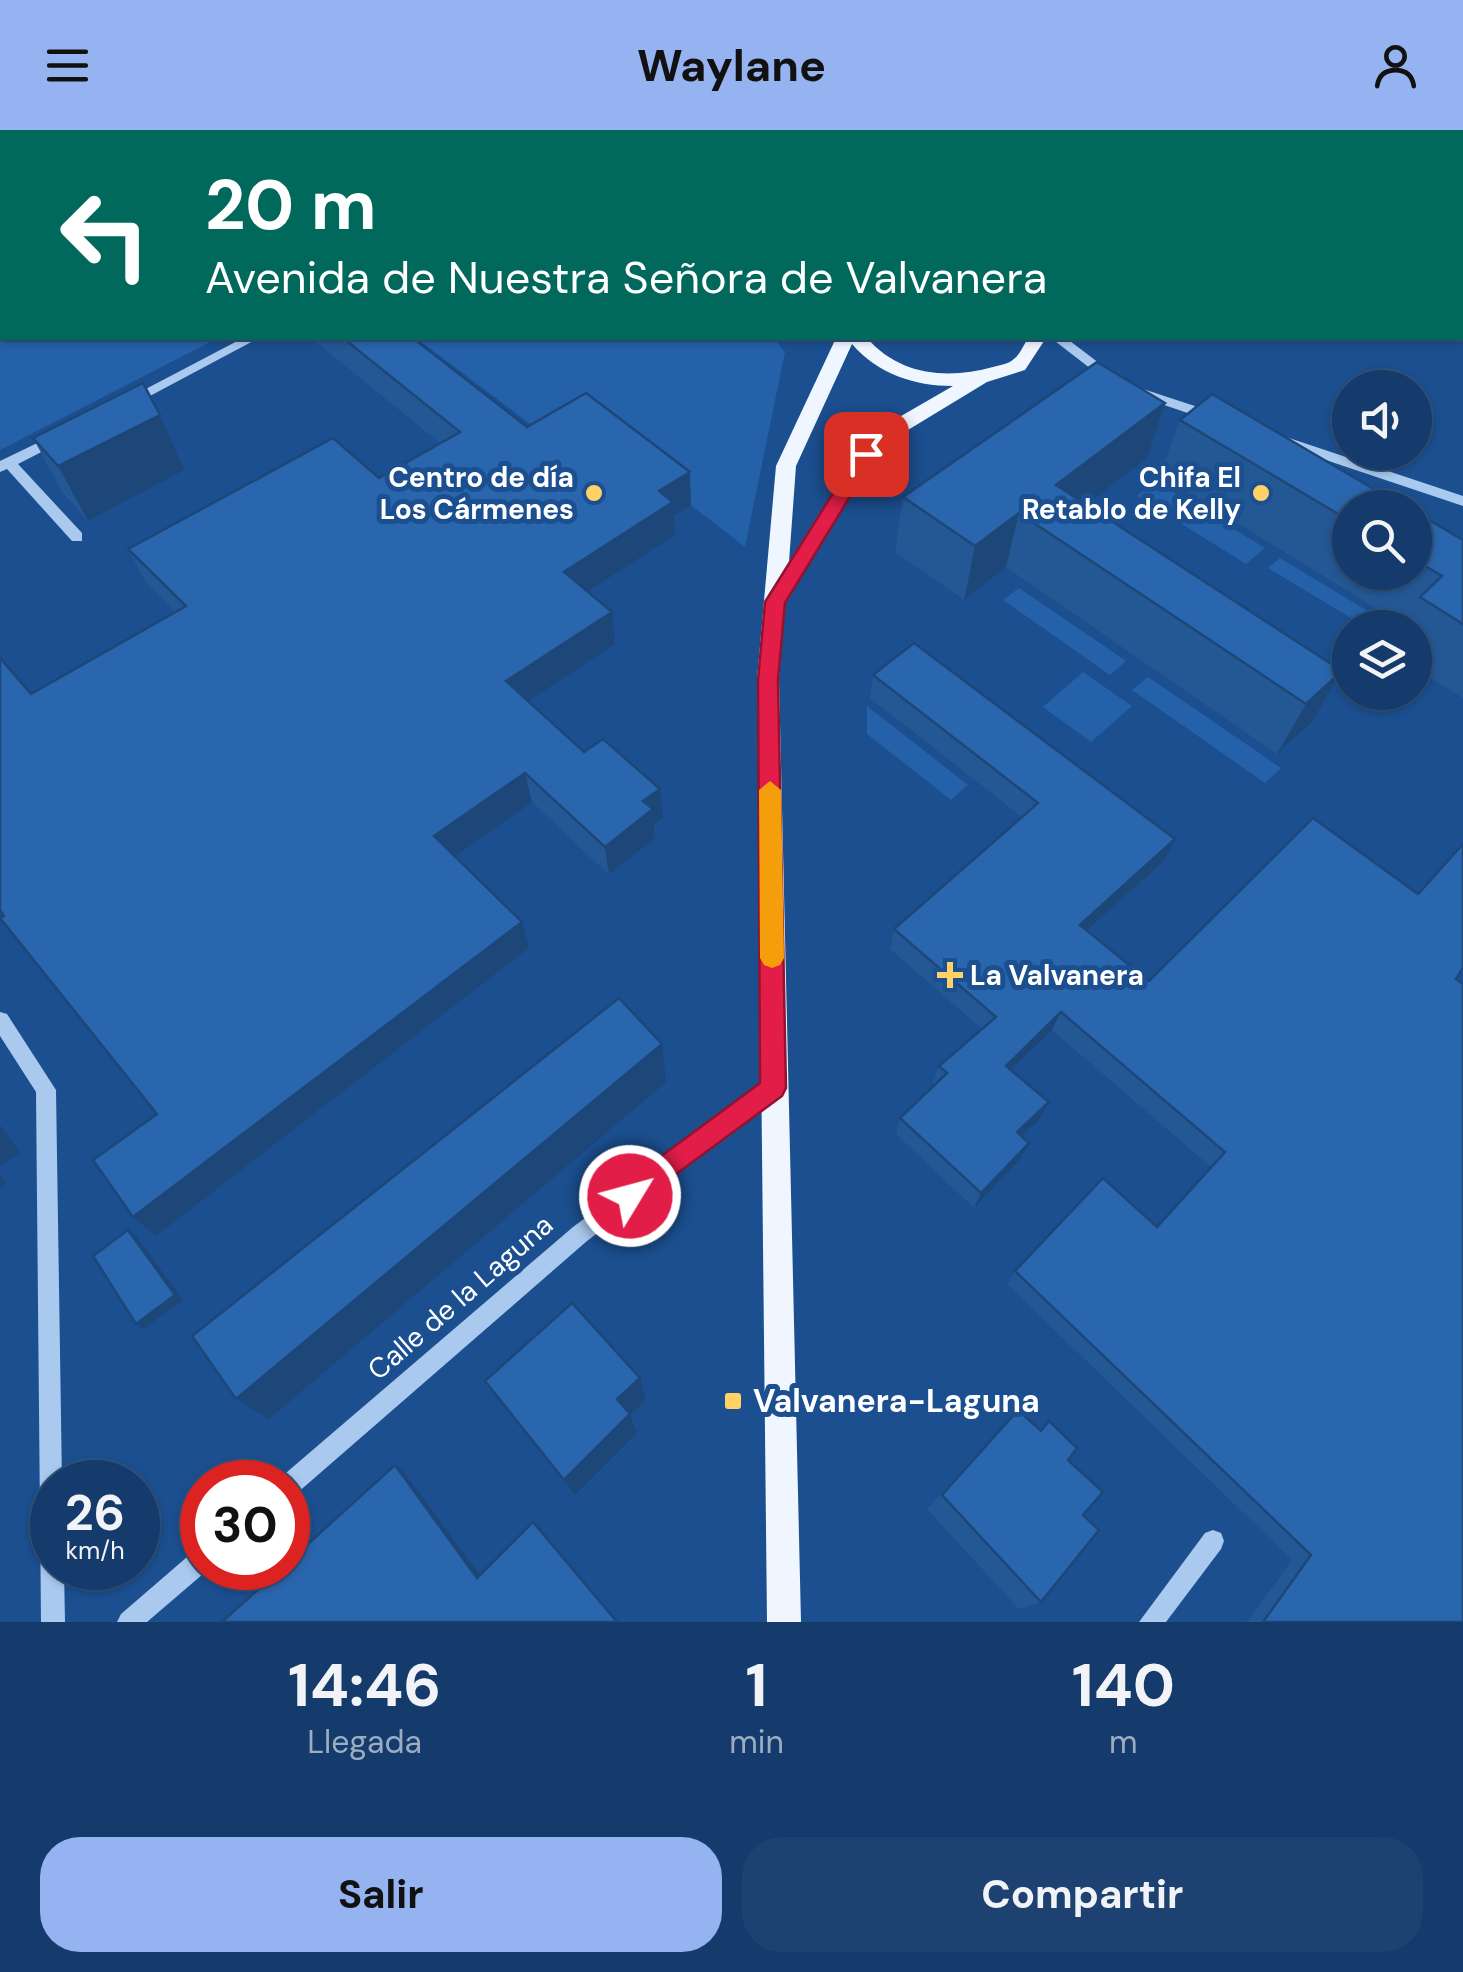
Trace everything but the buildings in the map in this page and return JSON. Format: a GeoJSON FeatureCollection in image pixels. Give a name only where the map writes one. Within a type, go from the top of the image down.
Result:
{"type":"FeatureCollection","features":[{"type":"Feature","properties":{"kind":"main road"},"geometry":{"type":"LineString","coordinates":[[784,1622],[768,680],[786,466],[844,340]]}},
{"type":"Feature","properties":{"kind":"main road"},"geometry":{"type":"LineString","coordinates":[[857,340],[866,352],[896,370],[936,381],[978,380]]}},
{"type":"Feature","properties":{"kind":"main road"},"geometry":{"type":"LineString","coordinates":[[775,602],[866,454],[896,428],[978,380],[1020,364],[1036,340]]}},
{"type":"Feature","properties":{"kind":"street"},"geometry":{"type":"LineString","coordinates":[[113,409],[248,340]]}},
{"type":"Feature","properties":{"kind":"street"},"geometry":{"type":"LineString","coordinates":[[1061,340],[1114,380],[1229,422]]}},
{"type":"Feature","properties":{"kind":"street"},"geometry":{"type":"LineString","coordinates":[[77,538],[5,465],[79,427]]}},
{"type":"Feature","properties":{"kind":"street"},"geometry":{"type":"LineString","coordinates":[[1265,434],[1463,501]]}},
{"type":"Feature","properties":{"kind":"street"},"geometry":{"type":"LineString","coordinates":[[0,1020],[46,1090],[53,1622]]}},
{"type":"Feature","properties":{"kind":"street","name":"Calle de la Laguna"},"geometry":{"type":"LineString","coordinates":[[310,1467],[580,1234],[773,1088]]}},
{"type":"Feature","properties":{"kind":"street"},"geometry":{"type":"LineString","coordinates":[[1151,1622],[1213,1541]]}},
{"type":"Feature","properties":{"kind":"street"},"geometry":{"type":"LineString","coordinates":[[129,1622],[180,1578]]}},
{"type":"Feature","properties":{"kind":"shaded area"},"geometry":{"type":"Polygon","coordinates":[[[0,340],[214,340],[0,450],[0,340]]]}},
{"type":"Feature","properties":{"kind":"shaded area"},"geometry":{"type":"Polygon","coordinates":[[[419,340],[776,340],[785,352],[745,547],[590,427],[558,445],[419,340]]]}},
{"type":"Feature","properties":{"kind":"shaded area"},"geometry":{"type":"Polygon","coordinates":[[[1155,481],[1265,548],[1246,564],[1137,496],[1155,481]]]}},
{"type":"Feature","properties":{"kind":"shaded area"},"geometry":{"type":"Polygon","coordinates":[[[1280,558],[1366,610],[1338,610],[1268,568],[1280,558]]]}},
{"type":"Feature","properties":{"kind":"shaded area"},"geometry":{"type":"Polygon","coordinates":[[[1019,588],[1126,661],[1110,675],[1003,600],[1019,588]]]}},
{"type":"Feature","properties":{"kind":"shaded area"},"geometry":{"type":"Polygon","coordinates":[[[1083,672],[1132,706],[1091,742],[1043,707],[1083,672]]]}},
{"type":"Feature","properties":{"kind":"shaded area"},"geometry":{"type":"Polygon","coordinates":[[[1148,677],[1281,768],[1265,783],[1132,690],[1148,677]]]}},
{"type":"Feature","properties":{"kind":"shaded area"},"geometry":{"type":"Polygon","coordinates":[[[867,706],[968,785],[951,800],[867,734],[867,706]]]}},
{"type":"Feature","properties":{"kind":"slow traffic"},"geometry":{"type":"LineString","coordinates":[[770,790],[772,958]]}},
{"type":"Feature","properties":{"kind":"place","name":"Centro de día Los Cármenes"},"geometry":{"type":"Point","coordinates":[594,493]}},
{"type":"Feature","properties":{"kind":"place","name":"Chifa El Retablo de Kelly"},"geometry":{"type":"Point","coordinates":[1261,493]}},
{"type":"Feature","properties":{"kind":"place","name":"La Valvanera"},"geometry":{"type":"Point","coordinates":[950,975]}},
{"type":"Feature","properties":{"kind":"place","name":"Valvanera-Laguna"},"geometry":{"type":"Point","coordinates":[733,1401]}},
{"type":"Feature","properties":{"kind":"route"},"geometry":{"type":"LineString","coordinates":[[630,1196],[773,1088],[768,680],[775,602],[866,454]]}}]}
